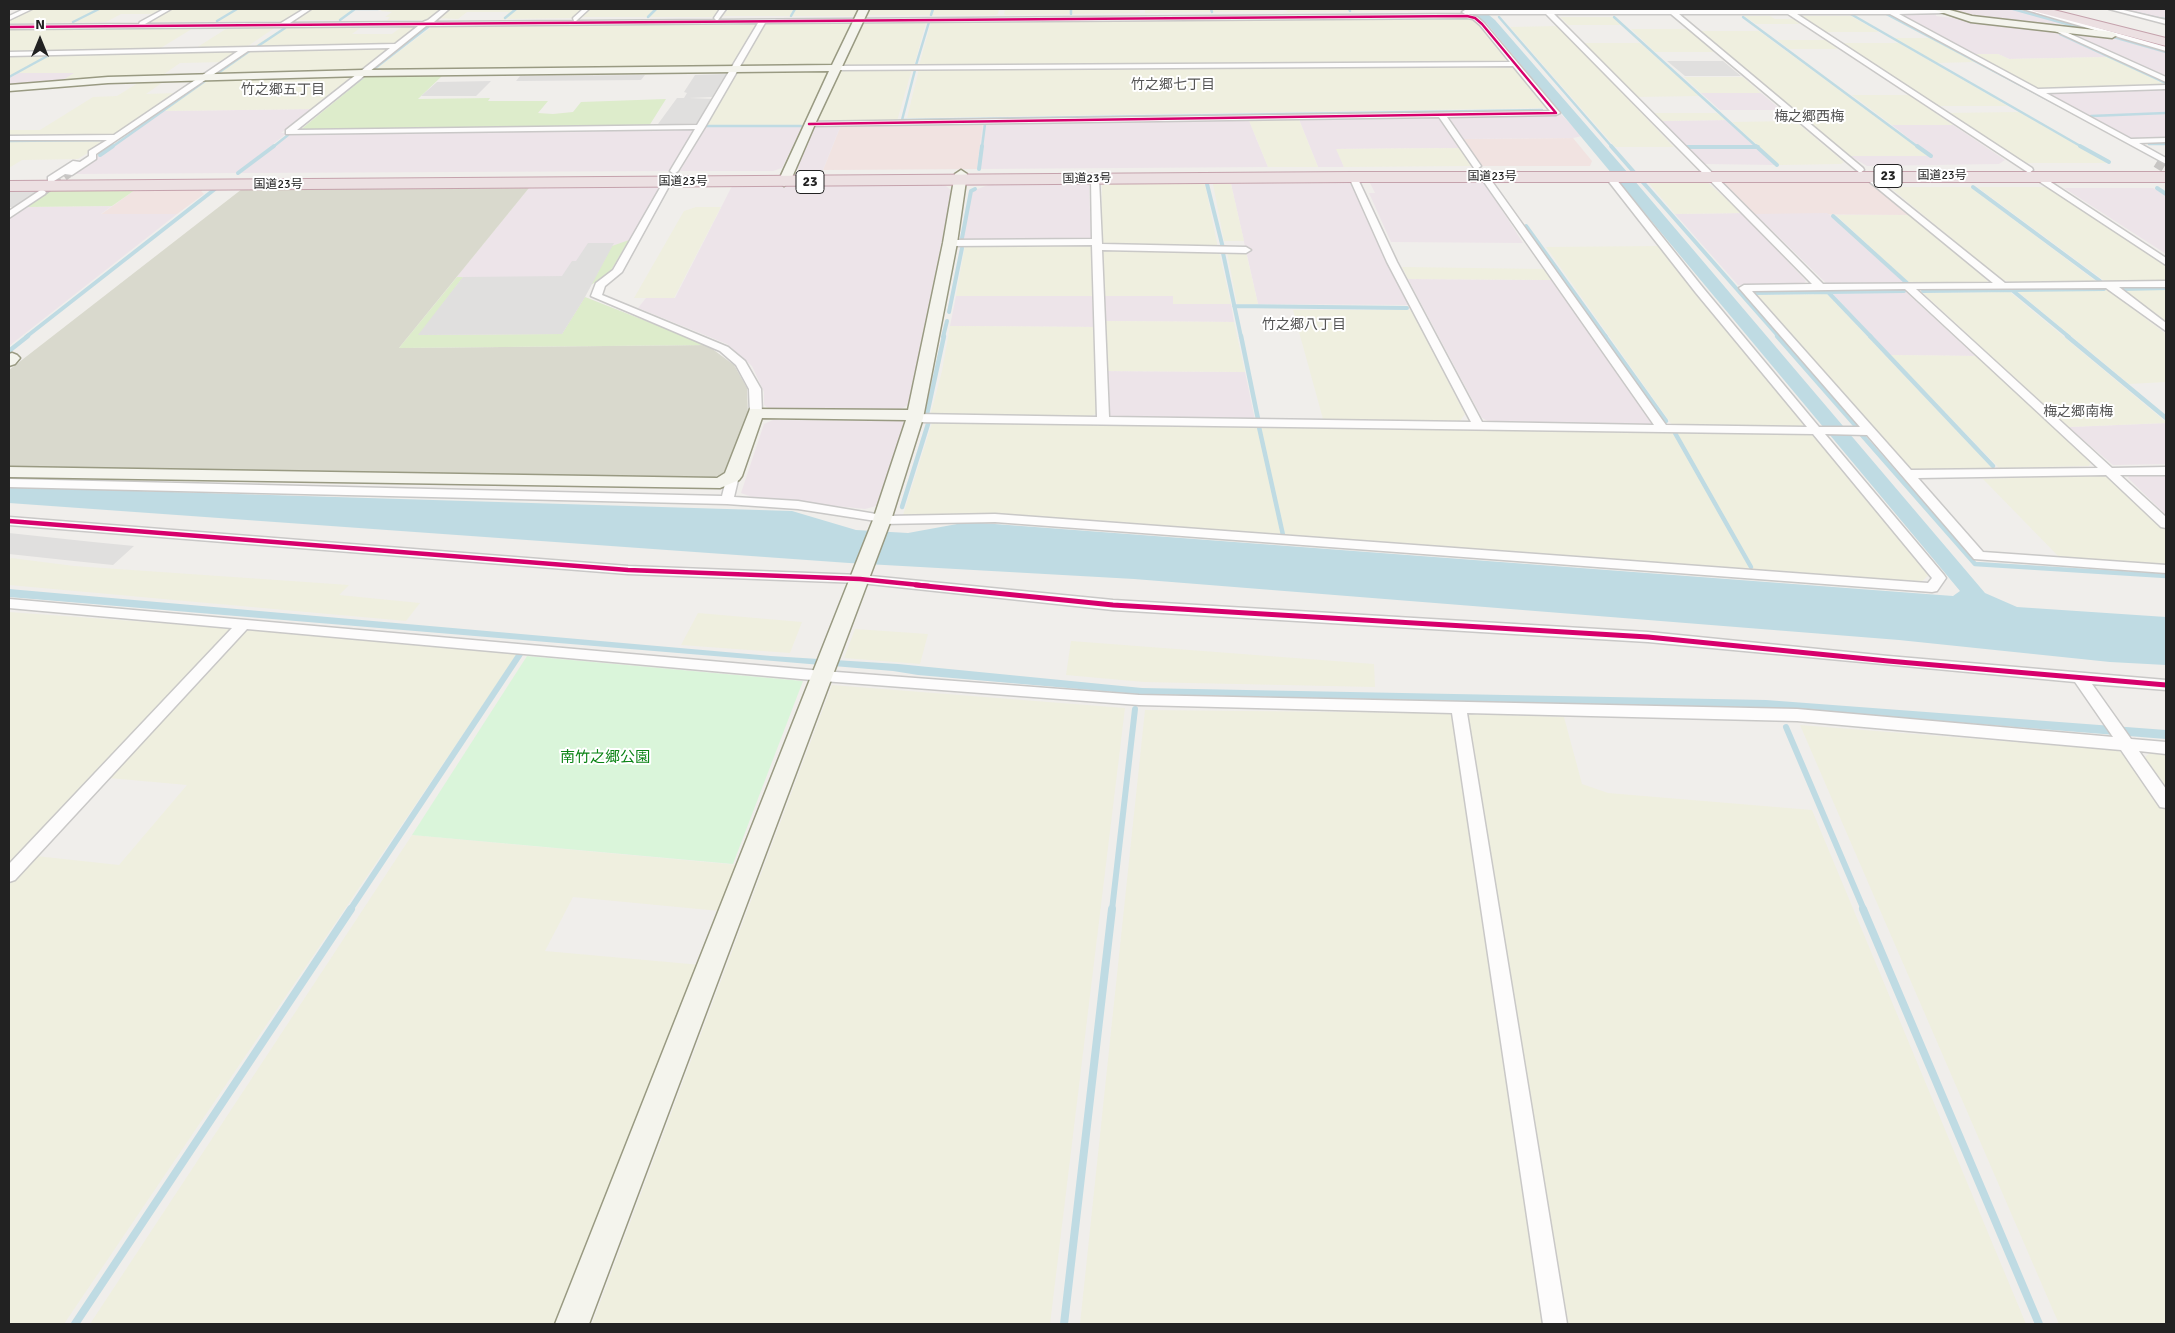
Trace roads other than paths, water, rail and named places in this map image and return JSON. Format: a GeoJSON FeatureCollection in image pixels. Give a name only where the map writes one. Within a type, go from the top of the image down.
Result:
{"type":"FeatureCollection","features":[{"type":"Feature","properties":{"kind":"highway"},"geometry":{"type":"LineString","coordinates":[[2037,9],[2166,35]]}},
{"type":"Feature","properties":{"kind":"highway"},"geometry":{"type":"LineString","coordinates":[[2050,9],[2166,35]]}},
{"type":"Feature","properties":{"kind":"highway"},"geometry":{"type":"LineString","coordinates":[[2060,9],[2166,35]]}},
{"type":"Feature","properties":{"kind":"highway"},"geometry":{"type":"LineString","coordinates":[[2074,9],[2166,35]]}},
{"type":"Feature","properties":{"kind":"highway"},"geometry":{"type":"LineString","coordinates":[[2078,9],[2166,35]]}},
{"type":"Feature","properties":{"kind":"highway"},"geometry":{"type":"LineString","coordinates":[[2099,10],[2166,35]]}},
{"type":"Feature","properties":{"kind":"highway"},"geometry":{"type":"LineString","coordinates":[[2033,173],[2064,167],[2163,167]]}},
{"type":"Feature","properties":{"kind":"highway","name":"国道23号"},"geometry":{"type":"LineString","coordinates":[[2128,173],[2163,167]]}},
{"type":"Feature","properties":{"kind":"highway","name":"国道23号"},"geometry":{"type":"LineString","coordinates":[[9,186],[786,178],[1708,173],[2128,173],[2166,179]]}},
{"type":"Feature","properties":{"kind":"highway"},"geometry":{"type":"LineString","coordinates":[[2033,173],[2166,179]]}},
{"type":"Feature","properties":{"kind":"highway","name":"国道23号"},"geometry":{"type":"LineString","coordinates":[[961,177],[1095,179],[1609,174]]}},
{"type":"Feature","properties":{"kind":"highway","name":"国道23号"},"geometry":{"type":"LineString","coordinates":[[9,180],[46,186],[786,178]]}},
{"type":"Feature","properties":{"kind":"street"},"geometry":{"type":"LineString","coordinates":[[9,18],[29,9]]}},
{"type":"Feature","properties":{"kind":"street"},"geometry":{"type":"LineString","coordinates":[[142,23],[168,9]]}},
{"type":"Feature","properties":{"kind":"street"},"geometry":{"type":"LineString","coordinates":[[9,215],[92,153],[308,9]]}},
{"type":"Feature","properties":{"kind":"street"},"geometry":{"type":"LineString","coordinates":[[446,9],[396,46],[289,132],[701,127]]}},
{"type":"Feature","properties":{"kind":"street"},"geometry":{"type":"LineString","coordinates":[[575,19],[586,9]]}},
{"type":"Feature","properties":{"kind":"street"},"geometry":{"type":"LineString","coordinates":[[717,18],[724,9]]}},
{"type":"Feature","properties":{"kind":"street"},"geometry":{"type":"LineString","coordinates":[[2026,9],[2166,50]]}},
{"type":"Feature","properties":{"kind":"street"},"geometry":{"type":"LineString","coordinates":[[2112,9],[2166,22]]}},
{"type":"Feature","properties":{"kind":"street"},"geometry":{"type":"LineString","coordinates":[[9,26],[428,22],[762,22],[861,16],[1001,12],[1143,14],[1420,10],[1466,14],[1475,18],[1556,112],[809,124]]}},
{"type":"Feature","properties":{"kind":"street"},"geometry":{"type":"LineString","coordinates":[[428,22],[861,16],[1466,14],[1485,12],[1890,12],[1940,10],[1971,19],[2112,35]]}},
{"type":"Feature","properties":{"kind":"street"},"geometry":{"type":"LineString","coordinates":[[1548,12],[1821,288]]}},
{"type":"Feature","properties":{"kind":"street"},"geometry":{"type":"LineString","coordinates":[[1673,12],[1864,173],[2002,285]]}},
{"type":"Feature","properties":{"kind":"street"},"geometry":{"type":"LineString","coordinates":[[1789,12],[2166,262]]}},
{"type":"Feature","properties":{"kind":"street"},"geometry":{"type":"LineString","coordinates":[[1890,12],[2166,161]]}},
{"type":"Feature","properties":{"kind":"street"},"geometry":{"type":"LineString","coordinates":[[786,178],[809,124],[861,16]]}},
{"type":"Feature","properties":{"kind":"street"},"geometry":{"type":"LineString","coordinates":[[674,171],[762,22]]}},
{"type":"Feature","properties":{"kind":"street"},"geometry":{"type":"LineString","coordinates":[[9,26],[142,23],[285,23]]}},
{"type":"Feature","properties":{"kind":"street"},"geometry":{"type":"LineString","coordinates":[[2055,29],[2166,80]]}},
{"type":"Feature","properties":{"kind":"street"},"geometry":{"type":"LineString","coordinates":[[9,54],[396,46]]}},
{"type":"Feature","properties":{"kind":"street"},"geometry":{"type":"LineString","coordinates":[[9,88],[108,80],[363,73],[1514,64]]}},
{"type":"Feature","properties":{"kind":"street"},"geometry":{"type":"LineString","coordinates":[[2036,91],[2166,87]]}},
{"type":"Feature","properties":{"kind":"street"},"geometry":{"type":"LineString","coordinates":[[1441,114],[1477,166]]}},
{"type":"Feature","properties":{"kind":"street"},"geometry":{"type":"LineString","coordinates":[[2120,136],[2124,143],[2163,167]]}},
{"type":"Feature","properties":{"kind":"street"},"geometry":{"type":"LineString","coordinates":[[9,138],[117,137]]}},
{"type":"Feature","properties":{"kind":"street"},"geometry":{"type":"LineString","coordinates":[[2130,142],[2166,140]]}},
{"type":"Feature","properties":{"kind":"street"},"geometry":{"type":"LineString","coordinates":[[69,173],[93,158],[92,153]]}},
{"type":"Feature","properties":{"kind":"street"},"geometry":{"type":"LineString","coordinates":[[9,483],[727,500],[798,505],[882,521],[995,518],[1932,588],[1939,578],[1609,174]]}},
{"type":"Feature","properties":{"kind":"street"},"geometry":{"type":"LineString","coordinates":[[572,1324],[882,521],[915,416],[950,243],[961,177]]}},
{"type":"Feature","properties":{"kind":"street"},"geometry":{"type":"LineString","coordinates":[[1353,177],[1392,262],[1478,425]]}},
{"type":"Feature","properties":{"kind":"street"},"geometry":{"type":"LineString","coordinates":[[1095,179],[1104,420]]}},
{"type":"Feature","properties":{"kind":"street"},"geometry":{"type":"LineString","coordinates":[[1488,182],[1662,428]]}},
{"type":"Feature","properties":{"kind":"street"},"geometry":{"type":"LineString","coordinates":[[664,188],[617,272],[600,285],[596,296],[724,349],[741,363],[755,389],[756,413],[733,476],[727,500]]}},
{"type":"Feature","properties":{"kind":"street"},"geometry":{"type":"LineString","coordinates":[[950,243],[1246,250]]}},
{"type":"Feature","properties":{"kind":"street"},"geometry":{"type":"LineString","coordinates":[[2108,284],[2166,328]]}},
{"type":"Feature","properties":{"kind":"street"},"geometry":{"type":"LineString","coordinates":[[2166,284],[1744,288],[1979,556],[2166,569]]}},
{"type":"Feature","properties":{"kind":"street"},"geometry":{"type":"LineString","coordinates":[[1908,287],[2166,524]]}},
{"type":"Feature","properties":{"kind":"street"},"geometry":{"type":"LineString","coordinates":[[756,413],[1868,431]]}},
{"type":"Feature","properties":{"kind":"street"},"geometry":{"type":"LineString","coordinates":[[1908,474],[2166,471]]}},
{"type":"Feature","properties":{"kind":"street"},"geometry":{"type":"LineString","coordinates":[[9,472],[708,483],[720,483],[733,476]]}},
{"type":"Feature","properties":{"kind":"street"},"geometry":{"type":"LineString","coordinates":[[9,521],[628,570],[862,573],[1113,605],[1648,637],[2166,685]]}},
{"type":"Feature","properties":{"kind":"street"},"geometry":{"type":"LineString","coordinates":[[9,603],[244,624],[827,665],[1139,700],[1459,709],[1797,715],[2124,741],[2166,748]]}},
{"type":"Feature","properties":{"kind":"street"},"geometry":{"type":"LineString","coordinates":[[9,875],[244,624]]}},
{"type":"Feature","properties":{"kind":"street"},"geometry":{"type":"LineString","coordinates":[[2079,677],[2166,802]]}},
{"type":"Feature","properties":{"kind":"street"},"geometry":{"type":"LineString","coordinates":[[1459,709],[1555,1324]]}},
{"type":"Feature","properties":{"kind":"water"},"geometry":{"type":"Polygon","coordinates":[[[1465,9],[1477,9],[1480,11],[1850,14],[1489,15],[1628,173],[1985,593],[2017,607],[2166,617],[2166,665],[2110,662],[1899,640],[1134,579],[849,563],[9,503],[9,487],[792,511],[856,530],[908,533],[968,522],[1953,596],[1960,591],[1487,24],[1476,16],[9,26],[1470,13],[1465,9]]]}},
{"type":"Feature","properties":{"kind":"water"},"geometry":{"type":"Polygon","coordinates":[[[1882,13],[1887,13],[2107,131],[2104,131],[1882,13]]]}},
{"type":"Feature","properties":{"kind":"water"},"geometry":{"type":"Polygon","coordinates":[[[9,589],[771,656],[898,664],[1142,688],[1766,700],[2166,730],[2166,739],[1777,708],[1137,694],[918,675],[893,671],[9,597],[9,589]]]}},
{"type":"Feature","properties":{"kind":"waterway"},"geometry":{"type":"LineString","coordinates":[[73,22],[99,9]]}},
{"type":"Feature","properties":{"kind":"waterway"},"geometry":{"type":"LineString","coordinates":[[217,21],[237,9]]}},
{"type":"Feature","properties":{"kind":"waterway"},"geometry":{"type":"LineString","coordinates":[[340,20],[355,9],[378,9]]}},
{"type":"Feature","properties":{"kind":"waterway"},"geometry":{"type":"LineString","coordinates":[[505,18],[516,9]]}},
{"type":"Feature","properties":{"kind":"waterway"},"geometry":{"type":"LineString","coordinates":[[648,17],[656,9]]}},
{"type":"Feature","properties":{"kind":"waterway"},"geometry":{"type":"LineString","coordinates":[[791,16],[795,9]]}},
{"type":"Feature","properties":{"kind":"waterway"},"geometry":{"type":"LineString","coordinates":[[931,15],[933,9]]}},
{"type":"Feature","properties":{"kind":"waterway"},"geometry":{"type":"LineString","coordinates":[[1071,9],[1071,14]]}},
{"type":"Feature","properties":{"kind":"waterway"},"geometry":{"type":"LineString","coordinates":[[2013,9],[2081,28]]}},
{"type":"Feature","properties":{"kind":"waterway"},"geometry":{"type":"LineString","coordinates":[[1849,13],[2082,147]]}},
{"type":"Feature","properties":{"kind":"waterway"},"geometry":{"type":"LineString","coordinates":[[2136,13],[2153,17]]}},
{"type":"Feature","properties":{"kind":"waterway"},"geometry":{"type":"LineString","coordinates":[[1499,17],[1612,147]]}},
{"type":"Feature","properties":{"kind":"waterway"},"geometry":{"type":"LineString","coordinates":[[1614,17],[1757,147]]}},
{"type":"Feature","properties":{"kind":"waterway"},"geometry":{"type":"LineString","coordinates":[[1743,17],[1918,147]]}},
{"type":"Feature","properties":{"kind":"waterway"},"geometry":{"type":"LineString","coordinates":[[2157,18],[2166,19]]}},
{"type":"Feature","properties":{"kind":"waterway"},"geometry":{"type":"LineString","coordinates":[[916,65],[929,22]]}},
{"type":"Feature","properties":{"kind":"waterway"},"geometry":{"type":"LineString","coordinates":[[374,69],[428,27]]}},
{"type":"Feature","properties":{"kind":"waterway"},"geometry":{"type":"LineString","coordinates":[[258,46],[285,28]]}},
{"type":"Feature","properties":{"kind":"waterway"},"geometry":{"type":"LineString","coordinates":[[2060,34],[2166,83]]}},
{"type":"Feature","properties":{"kind":"waterway"},"geometry":{"type":"LineString","coordinates":[[2110,36],[2166,52]]}},
{"type":"Feature","properties":{"kind":"waterway"},"geometry":{"type":"LineString","coordinates":[[218,73],[251,50]]}},
{"type":"Feature","properties":{"kind":"waterway"},"geometry":{"type":"LineString","coordinates":[[9,77],[51,54]]}},
{"type":"Feature","properties":{"kind":"waterway"},"geometry":{"type":"LineString","coordinates":[[915,70],[902,120],[1542,110]]}},
{"type":"Feature","properties":{"kind":"waterway"},"geometry":{"type":"LineString","coordinates":[[334,100],[362,78]]}},
{"type":"Feature","properties":{"kind":"waterway"},"geometry":{"type":"LineString","coordinates":[[112,147],[205,81]]}},
{"type":"Feature","properties":{"kind":"waterway"},"geometry":{"type":"LineString","coordinates":[[2091,116],[2166,113]]}},
{"type":"Feature","properties":{"kind":"waterway"},"geometry":{"type":"LineString","coordinates":[[982,147],[985,124]]}},
{"type":"Feature","properties":{"kind":"waterway"},"geometry":{"type":"LineString","coordinates":[[706,126],[801,126]]}},
{"type":"Feature","properties":{"kind":"waterway"},"geometry":{"type":"LineString","coordinates":[[273,147],[288,135]]}},
{"type":"Feature","properties":{"kind":"waterway"},"geometry":{"type":"LineString","coordinates":[[9,141],[103,140]]}},
{"type":"Feature","properties":{"kind":"waterway"},"geometry":{"type":"LineString","coordinates":[[2149,144],[2166,144]]}},
{"type":"Feature","properties":{"kind":"waterway"},"geometry":{"type":"LineString","coordinates":[[100,155],[113,146]]}},
{"type":"Feature","properties":{"kind":"waterway"},"geometry":{"type":"LineString","coordinates":[[238,173],[274,146]]}},
{"type":"Feature","properties":{"kind":"waterway"},"geometry":{"type":"LineString","coordinates":[[979,169],[982,146]]}},
{"type":"Feature","properties":{"kind":"waterway"},"geometry":{"type":"LineString","coordinates":[[1611,146],[1779,337]]}},
{"type":"Feature","properties":{"kind":"waterway"},"geometry":{"type":"LineString","coordinates":[[1917,146],[1931,156]]}},
{"type":"Feature","properties":{"kind":"waterway"},"geometry":{"type":"LineString","coordinates":[[2080,146],[2109,162]]}},
{"type":"Feature","properties":{"kind":"waterway"},"geometry":{"type":"LineString","coordinates":[[1687,147],[1757,147]]}},
{"type":"Feature","properties":{"kind":"waterway"},"geometry":{"type":"LineString","coordinates":[[1757,147],[1777,165]]}},
{"type":"Feature","properties":{"kind":"waterway"},"geometry":{"type":"LineString","coordinates":[[1207,184],[1223,248]]}},
{"type":"Feature","properties":{"kind":"waterway"},"geometry":{"type":"LineString","coordinates":[[1973,187],[2100,281]]}},
{"type":"Feature","properties":{"kind":"waterway"},"geometry":{"type":"LineString","coordinates":[[2157,188],[2166,194]]}},
{"type":"Feature","properties":{"kind":"waterway"},"geometry":{"type":"LineString","coordinates":[[26,337],[215,189]]}},
{"type":"Feature","properties":{"kind":"waterway"},"geometry":{"type":"LineString","coordinates":[[962,238],[971,191],[975,189]]}},
{"type":"Feature","properties":{"kind":"waterway"},"geometry":{"type":"LineString","coordinates":[[1833,216],[1907,283]]}},
{"type":"Feature","properties":{"kind":"waterway"},"geometry":{"type":"LineString","coordinates":[[1526,226],[1606,337]]}},
{"type":"Feature","properties":{"kind":"waterway"},"geometry":{"type":"LineString","coordinates":[[949,312],[962,248]]}},
{"type":"Feature","properties":{"kind":"waterway"},"geometry":{"type":"LineString","coordinates":[[1223,253],[1234,306]]}},
{"type":"Feature","properties":{"kind":"waterway"},"geometry":{"type":"LineString","coordinates":[[2123,289],[2166,288]]}},
{"type":"Feature","properties":{"kind":"waterway"},"geometry":{"type":"LineString","coordinates":[[2012,290],[2104,289]]}},
{"type":"Feature","properties":{"kind":"waterway"},"geometry":{"type":"LineString","coordinates":[[1923,291],[2012,290]]}},
{"type":"Feature","properties":{"kind":"waterway"},"geometry":{"type":"LineString","coordinates":[[2012,290],[2069,337]]}},
{"type":"Feature","properties":{"kind":"waterway"},"geometry":{"type":"LineString","coordinates":[[1828,292],[1904,291]]}},
{"type":"Feature","properties":{"kind":"waterway"},"geometry":{"type":"LineString","coordinates":[[1753,293],[1828,292]]}},
{"type":"Feature","properties":{"kind":"waterway"},"geometry":{"type":"LineString","coordinates":[[1828,292],[1871,337]]}},
{"type":"Feature","properties":{"kind":"waterway"},"geometry":{"type":"LineString","coordinates":[[1234,306],[1407,308]]}},
{"type":"Feature","properties":{"kind":"waterway"},"geometry":{"type":"LineString","coordinates":[[1234,306],[1241,337]]}},
{"type":"Feature","properties":{"kind":"waterway"},"geometry":{"type":"LineString","coordinates":[[943,337],[947,321]]}},
{"type":"Feature","properties":{"kind":"waterway"},"geometry":{"type":"LineString","coordinates":[[9,351],[28,336]]}},
{"type":"Feature","properties":{"kind":"waterway"},"geometry":{"type":"LineString","coordinates":[[927,414],[944,336]]}},
{"type":"Feature","properties":{"kind":"waterway"},"geometry":{"type":"LineString","coordinates":[[1241,336],[1258,419]]}},
{"type":"Feature","properties":{"kind":"waterway"},"geometry":{"type":"LineString","coordinates":[[1605,336],[1666,421]]}},
{"type":"Feature","properties":{"kind":"waterway"},"geometry":{"type":"LineString","coordinates":[[1777,336],[1855,425]]}},
{"type":"Feature","properties":{"kind":"waterway"},"geometry":{"type":"LineString","coordinates":[[1870,336],[1993,466]]}},
{"type":"Feature","properties":{"kind":"waterway"},"geometry":{"type":"LineString","coordinates":[[2067,336],[2166,418]]}},
{"type":"Feature","properties":{"kind":"waterway"},"geometry":{"type":"LineString","coordinates":[[902,507],[928,424]]}},
{"type":"Feature","properties":{"kind":"waterway"},"geometry":{"type":"LineString","coordinates":[[1259,427],[1283,535]]}},
{"type":"Feature","properties":{"kind":"waterway"},"geometry":{"type":"LineString","coordinates":[[1675,433],[1751,567]]}},
{"type":"Feature","properties":{"kind":"waterway"},"geometry":{"type":"LineString","coordinates":[[1861,434],[1975,564],[2166,576]]}},
{"type":"Feature","properties":{"kind":"waterway"},"geometry":{"type":"LineString","coordinates":[[350,910],[520,654]]}},
{"type":"Feature","properties":{"kind":"waterway"},"geometry":{"type":"LineString","coordinates":[[1112,910],[1135,709]]}},
{"type":"Feature","properties":{"kind":"waterway"},"geometry":{"type":"LineString","coordinates":[[1786,727],[1864,910]]}},
{"type":"Feature","properties":{"kind":"waterway"},"geometry":{"type":"LineString","coordinates":[[75,1324],[351,909]]}},
{"type":"Feature","properties":{"kind":"waterway"},"geometry":{"type":"LineString","coordinates":[[1064,1324],[1112,909]]}},
{"type":"Feature","properties":{"kind":"waterway"},"geometry":{"type":"LineString","coordinates":[[1863,909],[2039,1324]]}},
{"type":"Feature","properties":{"kind":"tunnel"},"geometry":{"type":"LineString","coordinates":[[2156,163],[2166,169]]}},
{"type":"Feature","properties":{"kind":"tunnel"},"geometry":{"type":"LineString","coordinates":[[42,192],[69,173]]}},
{"type":"Feature","properties":{"kind":"district","name":"竹之郷七丁目"},"geometry":{"type":"Point","coordinates":[1173,85]}},
{"type":"Feature","properties":{"kind":"district","name":"竹之郷五丁目"},"geometry":{"type":"Point","coordinates":[283,90]}},
{"type":"Feature","properties":{"kind":"district","name":"梅之郷西梅"},"geometry":{"type":"Point","coordinates":[1809,117]}},
{"type":"Feature","properties":{"kind":"district","name":"竹之郷八丁目"},"geometry":{"type":"Point","coordinates":[1304,325]}},
{"type":"Feature","properties":{"kind":"district","name":"梅之郷南梅"},"geometry":{"type":"Point","coordinates":[2078,412]}},
{"type":"Feature","properties":{"kind":"park label","name":"南竹之郷公園"},"geometry":{"type":"Point","coordinates":[605,758]}}]}
